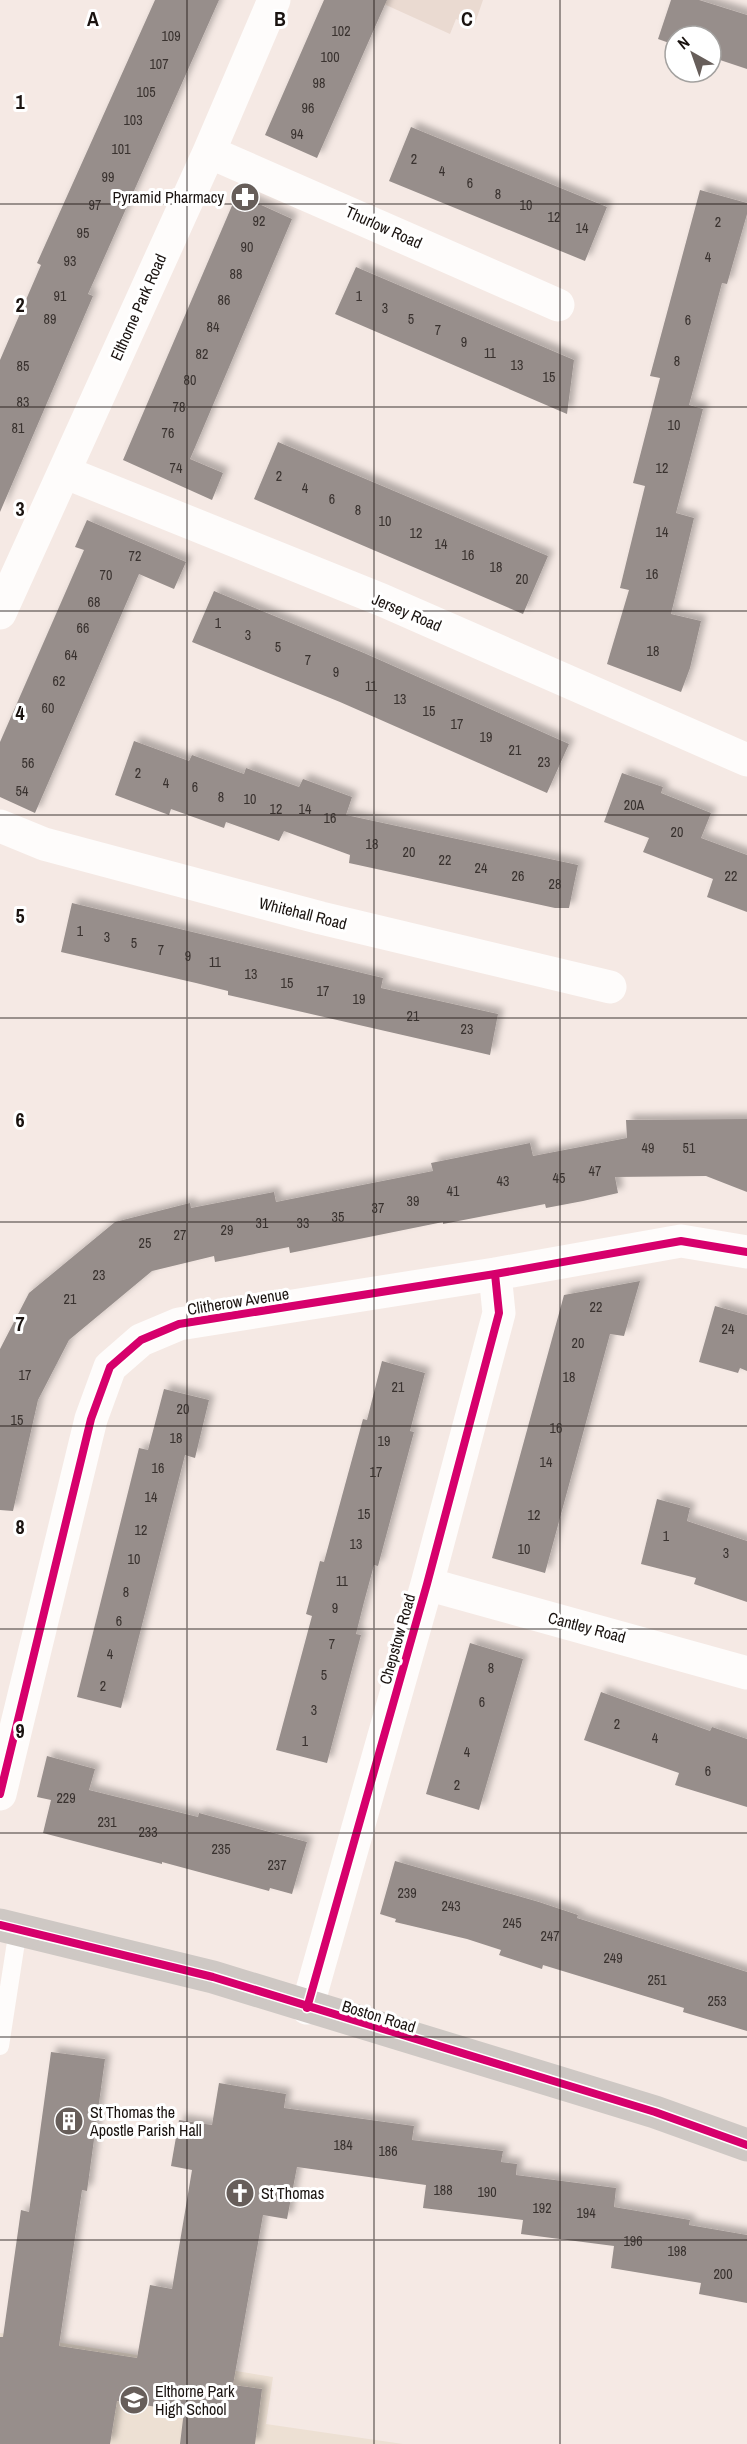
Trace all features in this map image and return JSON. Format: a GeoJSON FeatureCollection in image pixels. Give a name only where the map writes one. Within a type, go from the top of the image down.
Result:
{"type":"FeatureCollection","features":[{"type":"Feature","properties":{"kind":"main road","name":"Boston Road"},"geometry":{"type":"LineString","coordinates":[[9,1927],[175,1966],[655,2112],[747,2145]]}},
{"type":"Feature","properties":{"kind":"street","name":"Elthorne Park Road"},"geometry":{"type":"LineString","coordinates":[[0,613],[209,152],[274,0]]}},
{"type":"Feature","properties":{"kind":"street","name":"Thurlow Road"},"geometry":{"type":"LineString","coordinates":[[209,152],[558,305]]}},
{"type":"Feature","properties":{"kind":"street","name":"Jersey Road"},"geometry":{"type":"LineString","coordinates":[[64,472],[382,600],[747,760]]}},
{"type":"Feature","properties":{"kind":"street","name":"Whitehall Road"},"geometry":{"type":"LineString","coordinates":[[0,826],[44,844],[309,915],[610,987]]}},
{"type":"Feature","properties":{"kind":"street","name":"Clitherow Avenue"},"geometry":{"type":"LineString","coordinates":[[0,1794],[91,1419],[110,1367],[141,1340],[179,1324],[495,1275],[681,1241],[747,1252]]}},
{"type":"Feature","properties":{"kind":"street","name":"Chepstow Road"},"geometry":{"type":"LineString","coordinates":[[307,2008],[427,1584],[499,1313],[495,1275]]}},
{"type":"Feature","properties":{"kind":"street","name":"Cantley Road"},"geometry":{"type":"LineString","coordinates":[[427,1584],[747,1672]]}},
{"type":"Feature","properties":{"kind":"lane"},"geometry":{"type":"LineString","coordinates":[[0,2046],[9,1927]]}},
{"type":"Feature","properties":{"kind":"shaded area"},"geometry":{"type":"Polygon","coordinates":[[[375,0],[483,0],[474,26],[456,19],[450,34],[375,0]]]}},
{"type":"Feature","properties":{"kind":"shaded area","name":"Elthorne Park High School"},"geometry":{"type":"Polygon","coordinates":[[[0,2333],[273,2377],[266,2424],[403,2444],[0,2444],[0,2333]]]}},
{"type":"Feature","properties":{"kind":"building"},"geometry":{"type":"Polygon","coordinates":[[[155,0],[219,0],[88,294],[93,296],[0,512],[0,360],[41,265],[37,263],[155,0]]]}},
{"type":"Feature","properties":{"kind":"building"},"geometry":{"type":"Polygon","coordinates":[[[324,0],[387,0],[317,158],[265,135],[324,0]]]}},
{"type":"Feature","properties":{"kind":"building"},"geometry":{"type":"Polygon","coordinates":[[[671,0],[699,0],[747,15],[747,69],[723,61],[723,24],[663,24],[671,0]]]}},
{"type":"Feature","properties":{"kind":"building"},"geometry":{"type":"Polygon","coordinates":[[[663,24],[663,41],[658,39],[663,24]]]}},
{"type":"Feature","properties":{"kind":"building"},"geometry":{"type":"Polygon","coordinates":[[[411,127],[607,207],[585,261],[389,181],[411,127]]]}},
{"type":"Feature","properties":{"kind":"building"},"geometry":{"type":"Polygon","coordinates":[[[700,190],[747,203],[747,214],[727,284],[722,283],[689,405],[703,409],[676,513],[694,518],[671,614],[701,621],[690,668],[681,692],[607,664],[629,590],[620,588],[645,486],[633,483],[660,378],[650,376],[700,190]]]}},
{"type":"Feature","properties":{"kind":"building"},"geometry":{"type":"Polygon","coordinates":[[[237,194],[292,219],[190,459],[223,473],[212,500],[123,460],[237,194]]]}},
{"type":"Feature","properties":{"kind":"building"},"geometry":{"type":"Polygon","coordinates":[[[356,267],[574,360],[567,414],[335,314],[356,267]]]}},
{"type":"Feature","properties":{"kind":"building"},"geometry":{"type":"Polygon","coordinates":[[[278,442],[548,556],[523,614],[254,499],[278,442]]]}},
{"type":"Feature","properties":{"kind":"building"},"geometry":{"type":"Polygon","coordinates":[[[87,520],[186,562],[174,589],[139,574],[35,813],[0,797],[0,742],[84,550],[75,547],[87,520]]]}},
{"type":"Feature","properties":{"kind":"building"},"geometry":{"type":"Polygon","coordinates":[[[214,591],[364,653],[569,744],[547,793],[340,702],[192,642],[214,591]]]}},
{"type":"Feature","properties":{"kind":"building"},"geometry":{"type":"Polygon","coordinates":[[[134,741],[189,761],[192,755],[244,774],[246,768],[299,787],[303,779],[352,797],[346,815],[578,865],[569,908],[555,908],[349,863],[350,855],[284,831],[279,841],[226,822],[224,828],[171,809],[169,815],[115,795],[134,741]]]}},
{"type":"Feature","properties":{"kind":"building"},"geometry":{"type":"Polygon","coordinates":[[[622,773],[663,787],[661,793],[711,813],[701,838],[747,855],[747,912],[707,897],[713,879],[643,852],[649,838],[604,822],[622,773]]]}},
{"type":"Feature","properties":{"kind":"building"},"geometry":{"type":"Polygon","coordinates":[[[72,903],[383,978],[381,988],[498,1014],[490,1055],[228,995],[228,991],[61,952],[72,903]]]}},
{"type":"Feature","properties":{"kind":"building"},"geometry":{"type":"Polygon","coordinates":[[[747,1119],[747,1192],[706,1176],[615,1177],[618,1193],[583,1201],[546,1208],[545,1204],[443,1224],[443,1222],[290,1253],[289,1247],[215,1262],[214,1256],[152,1271],[69,1340],[38,1400],[13,1511],[0,1510],[0,1349],[29,1293],[115,1222],[190,1203],[191,1208],[274,1192],[276,1202],[433,1171],[431,1163],[530,1143],[533,1156],[627,1138],[626,1120],[747,1119]]]}},
{"type":"Feature","properties":{"kind":"building"},"geometry":{"type":"Polygon","coordinates":[[[640,1281],[624,1336],[610,1334],[545,1573],[492,1558],[564,1295],[640,1281]]]}},
{"type":"Feature","properties":{"kind":"building"},"geometry":{"type":"Polygon","coordinates":[[[715,1306],[747,1315],[747,1371],[740,1368],[738,1373],[699,1362],[715,1306]]]}},
{"type":"Feature","properties":{"kind":"building"},"geometry":{"type":"Polygon","coordinates":[[[382,1361],[425,1373],[410,1431],[414,1432],[378,1566],[374,1565],[364,1602],[356,1634],[361,1635],[327,1763],[276,1750],[312,1616],[306,1614],[320,1561],[324,1562],[363,1419],[367,1420],[382,1361]]]}},
{"type":"Feature","properties":{"kind":"building"},"geometry":{"type":"Polygon","coordinates":[[[164,1389],[209,1400],[195,1458],[185,1455],[121,1708],[77,1697],[139,1448],[148,1450],[164,1389]]]}},
{"type":"Feature","properties":{"kind":"building"},"geometry":{"type":"Polygon","coordinates":[[[657,1499],[690,1508],[687,1521],[747,1541],[747,1602],[694,1584],[696,1578],[641,1564],[657,1499]]]}},
{"type":"Feature","properties":{"kind":"building"},"geometry":{"type":"Polygon","coordinates":[[[470,1643],[523,1659],[479,1810],[426,1794],[470,1643]]]}},
{"type":"Feature","properties":{"kind":"building"},"geometry":{"type":"Polygon","coordinates":[[[601,1692],[710,1731],[712,1727],[747,1739],[747,1807],[675,1785],[679,1773],[584,1740],[601,1692]]]}},
{"type":"Feature","properties":{"kind":"building"},"geometry":{"type":"Polygon","coordinates":[[[47,1756],[95,1769],[89,1790],[198,1817],[199,1813],[307,1842],[292,1894],[270,1888],[269,1891],[43,1833],[51,1800],[37,1797],[47,1756]]]}},
{"type":"Feature","properties":{"kind":"building"},"geometry":{"type":"Polygon","coordinates":[[[395,1861],[539,1902],[578,1915],[577,1918],[747,1972],[747,2031],[683,2012],[684,2008],[543,1965],[542,1969],[499,1955],[501,1950],[467,1939],[395,1922],[396,1919],[380,1914],[395,1861]]]}},
{"type":"Feature","properties":{"kind":"building"},"geometry":{"type":"Polygon","coordinates":[[[51,2052],[105,2059],[87,2191],[82,2190],[59,2346],[137,2358],[150,2285],[172,2289],[192,2170],[171,2166],[179,2120],[212,2125],[219,2083],[286,2094],[284,2108],[414,2126],[412,2140],[503,2151],[501,2162],[517,2164],[516,2175],[616,2188],[614,2207],[690,2220],[689,2225],[747,2235],[747,2303],[699,2294],[701,2283],[611,2268],[614,2246],[521,2234],[523,2220],[423,2208],[426,2185],[297,2167],[287,2219],[263,2215],[233,2385],[262,2389],[255,2444],[180,2444],[184,2411],[117,2401],[110,2444],[0,2444],[0,2337],[3,2337],[21,2210],[29,2212],[51,2052]]]}},
{"type":"Feature","properties":{"kind":"cycle path"},"geometry":{"type":"LineString","coordinates":[[0,1794],[91,1419],[110,1367],[141,1340],[179,1324],[495,1274],[681,1241],[747,1252]]}},
{"type":"Feature","properties":{"kind":"cycle path"},"geometry":{"type":"LineString","coordinates":[[307,2008],[427,1584],[499,1313],[495,1274]]}},
{"type":"Feature","properties":{"kind":"cycle path"},"geometry":{"type":"LineString","coordinates":[[0,1925],[213,1977],[655,2112],[747,2145]]}},
{"type":"Feature","properties":{"kind":"place","name":"Pyramid Pharmacy"},"geometry":{"type":"Point","coordinates":[245,197]}},
{"type":"Feature","properties":{"kind":"place","name":"St Thomas the Apostle Parish Hall"},"geometry":{"type":"Point","coordinates":[69,2121]}},
{"type":"Feature","properties":{"kind":"place","name":"St Thomas"},"geometry":{"type":"Point","coordinates":[240,2193]}},
{"type":"Feature","properties":{"kind":"place","name":"Elthorne Park High School"},"geometry":{"type":"Point","coordinates":[134,2400]}}]}
